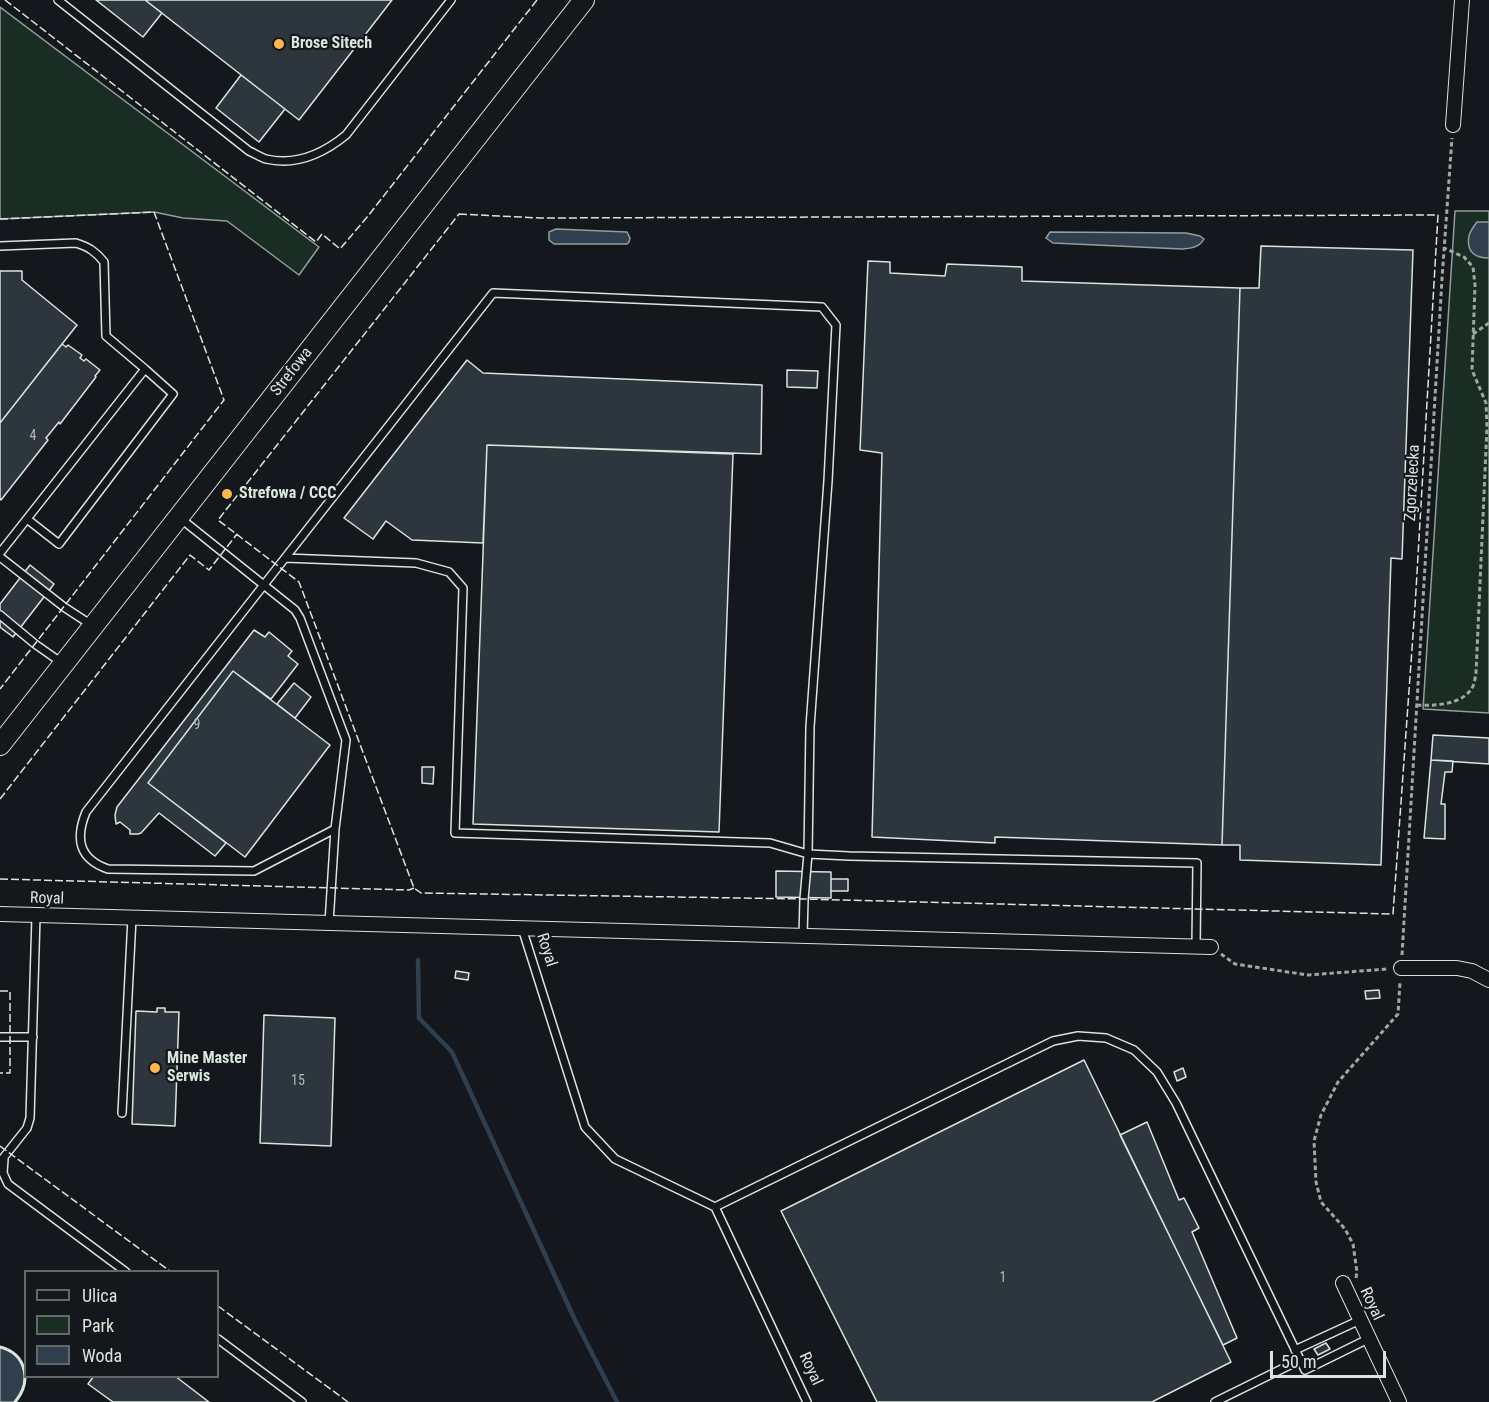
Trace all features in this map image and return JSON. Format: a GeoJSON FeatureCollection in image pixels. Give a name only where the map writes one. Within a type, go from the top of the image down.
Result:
{"type":"FeatureCollection","features":[{"type":"Feature","properties":{"kind":"street","name":"Strefowa"},"geometry":{"type":"LineString","coordinates":[[0,745],[584,0]]}},
{"type":"Feature","properties":{"kind":"street"},"geometry":{"type":"LineString","coordinates":[[1454,124],[1462,0]]}},
{"type":"Feature","properties":{"kind":"street","name":"Royal"},"geometry":{"type":"LineString","coordinates":[[0,914],[522,928]]}},
{"type":"Feature","properties":{"kind":"street"},"geometry":{"type":"LineString","coordinates":[[522,928],[1211,947]]}},
{"type":"Feature","properties":{"kind":"street"},"geometry":{"type":"LineString","coordinates":[[1401,968],[1457,968],[1472,971],[1489,980]]}},
{"type":"Feature","properties":{"kind":"street","name":"Royal"},"geometry":{"type":"LineString","coordinates":[[1343,1283],[1399,1402]]}},
{"type":"Feature","properties":{"kind":"lane"},"geometry":{"type":"LineString","coordinates":[[58,0],[249,151],[266,159],[284,161],[320,153],[346,135],[451,0]]}},
{"type":"Feature","properties":{"kind":"lane"},"geometry":{"type":"LineString","coordinates":[[0,246],[76,243],[96,253],[104,262],[106,336],[173,394],[59,544],[27,519]]}},
{"type":"Feature","properties":{"kind":"lane"},"geometry":{"type":"LineString","coordinates":[[336,829],[254,871],[108,869],[97,865],[87,857],[81,845],[81,826],[86,812],[493,293],[822,308],[836,325],[827,493],[810,727],[808,854],[803,936]]}},
{"type":"Feature","properties":{"kind":"lane"},"geometry":{"type":"LineString","coordinates":[[93,626],[64,607],[0,555],[144,369]]}},
{"type":"Feature","properties":{"kind":"lane"},"geometry":{"type":"LineString","coordinates":[[178,516],[295,610],[346,740],[329,923]]}},
{"type":"Feature","properties":{"kind":"lane"},"geometry":{"type":"LineString","coordinates":[[285,558],[416,563],[449,572],[463,588],[455,833],[770,843],[808,854],[873,857],[1197,863],[1196,946]]}},
{"type":"Feature","properties":{"kind":"lane"},"geometry":{"type":"LineString","coordinates":[[0,615],[35,644],[63,663]]}},
{"type":"Feature","properties":{"kind":"lane"},"geometry":{"type":"LineString","coordinates":[[36,916],[30,1118],[27,1128],[2,1160],[3,1173],[8,1184],[123,1270]]}},
{"type":"Feature","properties":{"kind":"lane"},"geometry":{"type":"LineString","coordinates":[[122,1113],[132,918]]}},
{"type":"Feature","properties":{"kind":"lane","name":"Royal"},"geometry":{"type":"LineString","coordinates":[[522,928],[585,1126],[615,1159],[715,1207],[807,1402]]}},
{"type":"Feature","properties":{"kind":"lane"},"geometry":{"type":"LineString","coordinates":[[715,1207],[1053,1041],[1078,1036],[1106,1038],[1134,1050],[1157,1072],[1176,1103],[1300,1360],[1215,1402]]}},
{"type":"Feature","properties":{"kind":"lane"},"geometry":{"type":"LineString","coordinates":[[0,1037],[33,1037]]}},
{"type":"Feature","properties":{"kind":"lane"},"geometry":{"type":"LineString","coordinates":[[1295,1350],[1360,1320]]}},
{"type":"Feature","properties":{"kind":"lane","name":"Royal"},"geometry":{"type":"LineString","coordinates":[[1300,1360],[1305,1370],[1368,1339]]}},
{"type":"Feature","properties":{"kind":"lane"},"geometry":{"type":"LineString","coordinates":[[219,1340],[302,1402]]}},
{"type":"Feature","properties":{"kind":"path","name":"Zgorzelecka"},"geometry":{"type":"LineString","coordinates":[[1353,1306],[1357,1272],[1353,1244],[1345,1228],[1321,1202],[1316,1182],[1314,1141],[1321,1115],[1338,1082],[1398,1014],[1444,248],[1454,124]]}},
{"type":"Feature","properties":{"kind":"path"},"geometry":{"type":"LineString","coordinates":[[1416,705],[1432,706],[1452,702],[1462,697],[1472,688],[1476,673],[1486,402],[1472,370],[1475,285],[1473,267],[1464,257],[1444,248]]}},
{"type":"Feature","properties":{"kind":"path"},"geometry":{"type":"LineString","coordinates":[[1473,334],[1489,323]]}},
{"type":"Feature","properties":{"kind":"path"},"geometry":{"type":"LineString","coordinates":[[1482,546],[1489,546]]}},
{"type":"Feature","properties":{"kind":"path"},"geometry":{"type":"LineString","coordinates":[[1211,947],[1235,964],[1308,975],[1401,968]]}},
{"type":"Feature","properties":{"kind":"green space"},"geometry":{"type":"Polygon","coordinates":[[[0,7],[319,247],[299,275],[227,221],[183,218],[154,212],[0,219],[0,7]]]}},
{"type":"Feature","properties":{"kind":"green space"},"geometry":{"type":"Polygon","coordinates":[[[1455,211],[1489,211],[1489,713],[1423,709],[1455,211]]]}},
{"type":"Feature","properties":{"kind":"water"},"geometry":{"type":"Polygon","coordinates":[[[1477,222],[1489,222],[1489,258],[1480,257],[1470,250],[1468,242],[1470,234],[1477,222]]]}},
{"type":"Feature","properties":{"kind":"water"},"geometry":{"type":"Polygon","coordinates":[[[556,229],[627,232],[630,238],[627,244],[554,244],[549,240],[549,232],[556,229]]]}},
{"type":"Feature","properties":{"kind":"water"},"geometry":{"type":"Polygon","coordinates":[[[1050,232],[1186,233],[1204,239],[1197,246],[1182,249],[1053,243],[1046,238],[1050,232]]]}},
{"type":"Feature","properties":{"kind":"water"},"geometry":{"type":"Polygon","coordinates":[[[0,1347],[16,1356],[21,1362],[25,1378],[24,1386],[15,1402],[0,1402],[0,1347]]]}},
{"type":"Feature","properties":{"kind":"building"},"geometry":{"type":"Polygon","coordinates":[[[96,0],[145,0],[162,13],[143,37],[96,0]]]}},
{"type":"Feature","properties":{"kind":"building","name":"Brose Sitech"},"geometry":{"type":"Polygon","coordinates":[[[145,0],[392,0],[299,120],[145,0]]]}},
{"type":"Feature","properties":{"kind":"building"},"geometry":{"type":"Polygon","coordinates":[[[241,75],[285,109],[259,142],[216,108],[241,75]]]}},
{"type":"Feature","properties":{"kind":"building"},"geometry":{"type":"Polygon","coordinates":[[[1261,246],[1413,250],[1402,559],[1391,558],[1381,865],[1240,860],[1240,845],[1222,845],[1240,288],[1259,288],[1261,246]]]}},
{"type":"Feature","properties":{"kind":"building"},"geometry":{"type":"Polygon","coordinates":[[[868,261],[890,262],[890,273],[945,276],[947,264],[1022,267],[1022,281],[1240,288],[1222,845],[995,837],[995,843],[872,837],[882,453],[860,450],[868,261]]]}},
{"type":"Feature","properties":{"kind":"building"},"geometry":{"type":"Polygon","coordinates":[[[0,271],[22,271],[22,280],[77,325],[0,423],[0,271]]]}},
{"type":"Feature","properties":{"kind":"building"},"geometry":{"type":"Polygon","coordinates":[[[62,344],[66,347],[68,345],[82,355],[80,358],[84,361],[86,359],[100,370],[1,500],[0,423],[62,344]]]}},
{"type":"Feature","properties":{"kind":"building"},"geometry":{"type":"Polygon","coordinates":[[[467,360],[483,373],[762,385],[761,454],[487,445],[483,543],[412,540],[386,521],[373,539],[344,518],[467,360]]]}},
{"type":"Feature","properties":{"kind":"building"},"geometry":{"type":"Polygon","coordinates":[[[787,370],[818,371],[817,388],[787,387],[787,370]]]}},
{"type":"Feature","properties":{"kind":"building"},"geometry":{"type":"Polygon","coordinates":[[[487,445],[733,454],[719,832],[473,824],[487,445]]]}},
{"type":"Feature","properties":{"kind":"building"},"geometry":{"type":"Polygon","coordinates":[[[30,565],[54,584],[13,637],[0,627],[0,604],[30,565]]]}},
{"type":"Feature","properties":{"kind":"building"},"geometry":{"type":"Polygon","coordinates":[[[254,630],[265,637],[269,632],[292,651],[288,656],[298,664],[271,699],[233,671],[148,783],[226,843],[215,856],[159,813],[141,833],[130,834],[130,830],[120,822],[116,824],[117,807],[254,630]]]}},
{"type":"Feature","properties":{"kind":"building"},"geometry":{"type":"Polygon","coordinates":[[[233,671],[330,745],[245,857],[148,783],[233,671]]]}},
{"type":"Feature","properties":{"kind":"building"},"geometry":{"type":"Polygon","coordinates":[[[294,683],[311,697],[295,718],[277,704],[294,683]]]}},
{"type":"Feature","properties":{"kind":"building"},"geometry":{"type":"Polygon","coordinates":[[[1433,735],[1489,738],[1489,764],[1431,760],[1433,735]]]}},
{"type":"Feature","properties":{"kind":"building"},"geometry":{"type":"Polygon","coordinates":[[[1431,760],[1453,761],[1452,772],[1445,772],[1441,804],[1445,804],[1445,839],[1424,838],[1431,760]]]}},
{"type":"Feature","properties":{"kind":"building"},"geometry":{"type":"Polygon","coordinates":[[[422,767],[434,767],[433,784],[422,783],[422,767]]]}},
{"type":"Feature","properties":{"kind":"building"},"geometry":{"type":"Polygon","coordinates":[[[776,871],[831,872],[831,898],[776,897],[776,871]]]}},
{"type":"Feature","properties":{"kind":"building"},"geometry":{"type":"Polygon","coordinates":[[[831,879],[848,879],[848,891],[831,891],[831,879]]]}},
{"type":"Feature","properties":{"kind":"building"},"geometry":{"type":"Polygon","coordinates":[[[456,971],[469,973],[468,980],[455,978],[456,971]]]}},
{"type":"Feature","properties":{"kind":"building"},"geometry":{"type":"Polygon","coordinates":[[[1379,990],[1380,998],[1366,999],[1365,991],[1379,990]]]}},
{"type":"Feature","properties":{"kind":"building","name":"Mine Master Serwis"},"geometry":{"type":"Polygon","coordinates":[[[157,1008],[165,1008],[165,1012],[179,1012],[175,1126],[132,1124],[136,1011],[157,1012],[157,1008]]]}},
{"type":"Feature","properties":{"kind":"building"},"geometry":{"type":"Polygon","coordinates":[[[264,1015],[335,1018],[331,1146],[260,1143],[264,1015]]]}},
{"type":"Feature","properties":{"kind":"building"},"geometry":{"type":"Polygon","coordinates":[[[1084,1060],[1231,1362],[1152,1402],[877,1402],[781,1211],[1084,1060]]]}},
{"type":"Feature","properties":{"kind":"building"},"geometry":{"type":"Polygon","coordinates":[[[1183,1068],[1186,1077],[1177,1081],[1174,1072],[1183,1068]]]}},
{"type":"Feature","properties":{"kind":"building"},"geometry":{"type":"Polygon","coordinates":[[[1147,1122],[1179,1200],[1184,1198],[1199,1228],[1192,1232],[1237,1338],[1223,1345],[1120,1135],[1147,1122]]]}},
{"type":"Feature","properties":{"kind":"building"},"geometry":{"type":"Polygon","coordinates":[[[1326,1343],[1330,1349],[1318,1355],[1314,1349],[1326,1343]]]}},
{"type":"Feature","properties":{"kind":"building"},"geometry":{"type":"Polygon","coordinates":[[[92,1378],[178,1378],[209,1402],[113,1402],[88,1384],[92,1378]]]}},
{"type":"Feature","properties":{"kind":"waterway"},"geometry":{"type":"LineString","coordinates":[[418,960],[419,1018],[452,1052],[575,1320],[617,1402]]}},
{"type":"Feature","properties":{"kind":"fence"},"geometry":{"type":"LineString","coordinates":[[5,0],[316,242],[322,234],[340,249],[537,0]]}},
{"type":"Feature","properties":{"kind":"fence"},"geometry":{"type":"LineString","coordinates":[[0,219],[154,212],[224,400],[0,689]]}},
{"type":"Feature","properties":{"kind":"fence"},"geometry":{"type":"LineString","coordinates":[[459,214],[540,218],[1438,215],[1415,607],[1393,914],[804,899],[421,893],[414,888],[299,582],[218,520],[459,214]]}},
{"type":"Feature","properties":{"kind":"fence"},"geometry":{"type":"LineString","coordinates":[[0,799],[190,555],[209,570],[237,534]]}},
{"type":"Feature","properties":{"kind":"fence"},"geometry":{"type":"LineString","coordinates":[[0,879],[409,890],[414,888]]}},
{"type":"Feature","properties":{"kind":"fence"},"geometry":{"type":"LineString","coordinates":[[0,991],[10,991],[10,1073],[0,1073]]}},
{"type":"Feature","properties":{"kind":"fence"},"geometry":{"type":"LineString","coordinates":[[0,1146],[168,1270]]}},
{"type":"Feature","properties":{"kind":"fence"},"geometry":{"type":"LineString","coordinates":[[219,1307],[348,1402]]}},
{"type":"Feature","properties":{"kind":"wall"},"geometry":{"type":"LineString","coordinates":[[0,1347],[16,1356],[24,1370]]}},
{"type":"Feature","properties":{"kind":"wall"},"geometry":{"type":"LineString","coordinates":[[15,1402],[24,1386],[25,1378]]}},
{"type":"Feature","properties":{"kind":"place","name":"Brose Sitech"},"geometry":{"type":"Point","coordinates":[279,44]}},
{"type":"Feature","properties":{"kind":"place","name":"Strefowa / CCC"},"geometry":{"type":"Point","coordinates":[227,494]}},
{"type":"Feature","properties":{"kind":"place","name":"Mine Master Serwis"},"geometry":{"type":"Point","coordinates":[155,1068]}}]}
